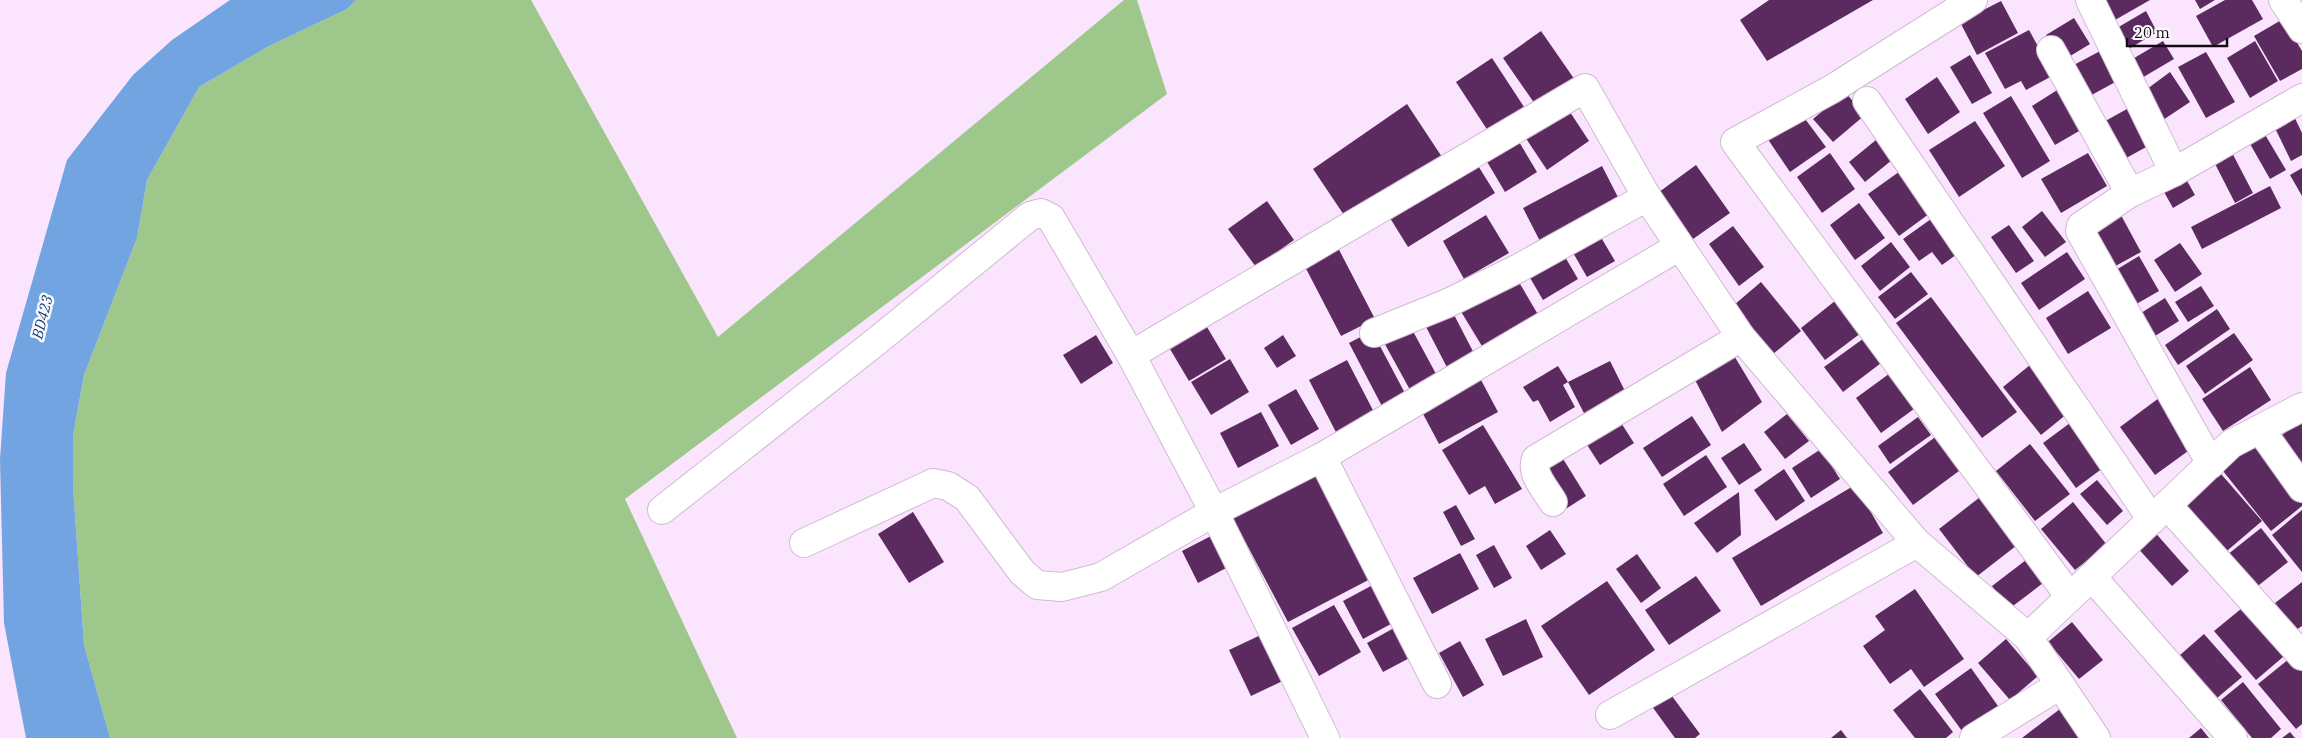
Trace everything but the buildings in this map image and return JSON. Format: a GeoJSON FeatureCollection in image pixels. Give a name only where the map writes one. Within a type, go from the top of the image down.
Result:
{"type":"FeatureCollection","features":[{"type":"Feature","properties":{"kind":"street"},"geometry":{"type":"LineString","coordinates":[[1973,0],[1832,88],[1735,142],[2070,597]]}},
{"type":"Feature","properties":{"kind":"street"},"geometry":{"type":"LineString","coordinates":[[2090,0],[2174,172]]}},
{"type":"Feature","properties":{"kind":"street"},"geometry":{"type":"LineString","coordinates":[[2283,0],[2302,29]]}},
{"type":"Feature","properties":{"kind":"street"},"geometry":{"type":"LineString","coordinates":[[2051,50],[2130,193]]}},
{"type":"Feature","properties":{"kind":"street"},"geometry":{"type":"LineString","coordinates":[[1131,355],[1585,88],[1647,196],[1741,337],[1917,543],[2028,637],[2096,738]]}},
{"type":"Feature","properties":{"kind":"street"},"geometry":{"type":"LineString","coordinates":[[2211,464],[2080,230],[2083,223],[2130,193],[2174,172],[2302,98]]}},
{"type":"Feature","properties":{"kind":"street"},"geometry":{"type":"LineString","coordinates":[[1867,101],[2160,512],[2302,656]]}},
{"type":"Feature","properties":{"kind":"street"},"geometry":{"type":"LineString","coordinates":[[1374,333],[1448,303],[1518,268],[1647,196]]}},
{"type":"Feature","properties":{"kind":"street"},"geometry":{"type":"LineString","coordinates":[[662,510],[878,340],[1030,216],[1041,213],[1051,218],[1131,355],[1214,512],[1325,738]]}},
{"type":"Feature","properties":{"kind":"street"},"geometry":{"type":"LineString","coordinates":[[804,543],[934,482],[948,486],[967,498],[1022,572],[1038,585],[1062,587],[1101,577],[1214,512],[1322,457],[1680,246]]}},
{"type":"Feature","properties":{"kind":"street"},"geometry":{"type":"LineString","coordinates":[[1553,502],[1535,471],[1533,465],[1536,459],[1741,337]]}},
{"type":"Feature","properties":{"kind":"street"},"geometry":{"type":"LineString","coordinates":[[2028,637],[2231,444],[2302,407]]}},
{"type":"Feature","properties":{"kind":"street"},"geometry":{"type":"LineString","coordinates":[[2260,429],[2302,488]]}},
{"type":"Feature","properties":{"kind":"street"},"geometry":{"type":"LineString","coordinates":[[1322,457],[1437,684]]}},
{"type":"Feature","properties":{"kind":"street"},"geometry":{"type":"LineString","coordinates":[[1610,715],[1917,543]]}},
{"type":"Feature","properties":{"kind":"street"},"geometry":{"type":"LineString","coordinates":[[2092,577],[2232,738]]}},
{"type":"Feature","properties":{"kind":"street"},"geometry":{"type":"LineString","coordinates":[[1974,738],[2060,684]]}},
{"type":"Feature","properties":{"kind":"green space"},"geometry":{"type":"Polygon","coordinates":[[[356,0],[531,0],[718,337],[1124,0],[1137,0],[1167,94],[625,499],[737,738],[110,738],[84,645],[73,486],[73,436],[84,375],[137,238],[147,180],[199,87],[267,47],[347,9],[356,0]]]}},
{"type":"Feature","properties":{"kind":"water","name":"BD423"},"geometry":{"type":"Polygon","coordinates":[[[230,0],[356,0],[347,9],[267,47],[199,87],[147,180],[137,238],[84,375],[73,436],[73,486],[84,645],[110,738],[26,738],[4,623],[0,459],[6,373],[67,160],[133,75],[172,40],[230,0]]]}}]}
